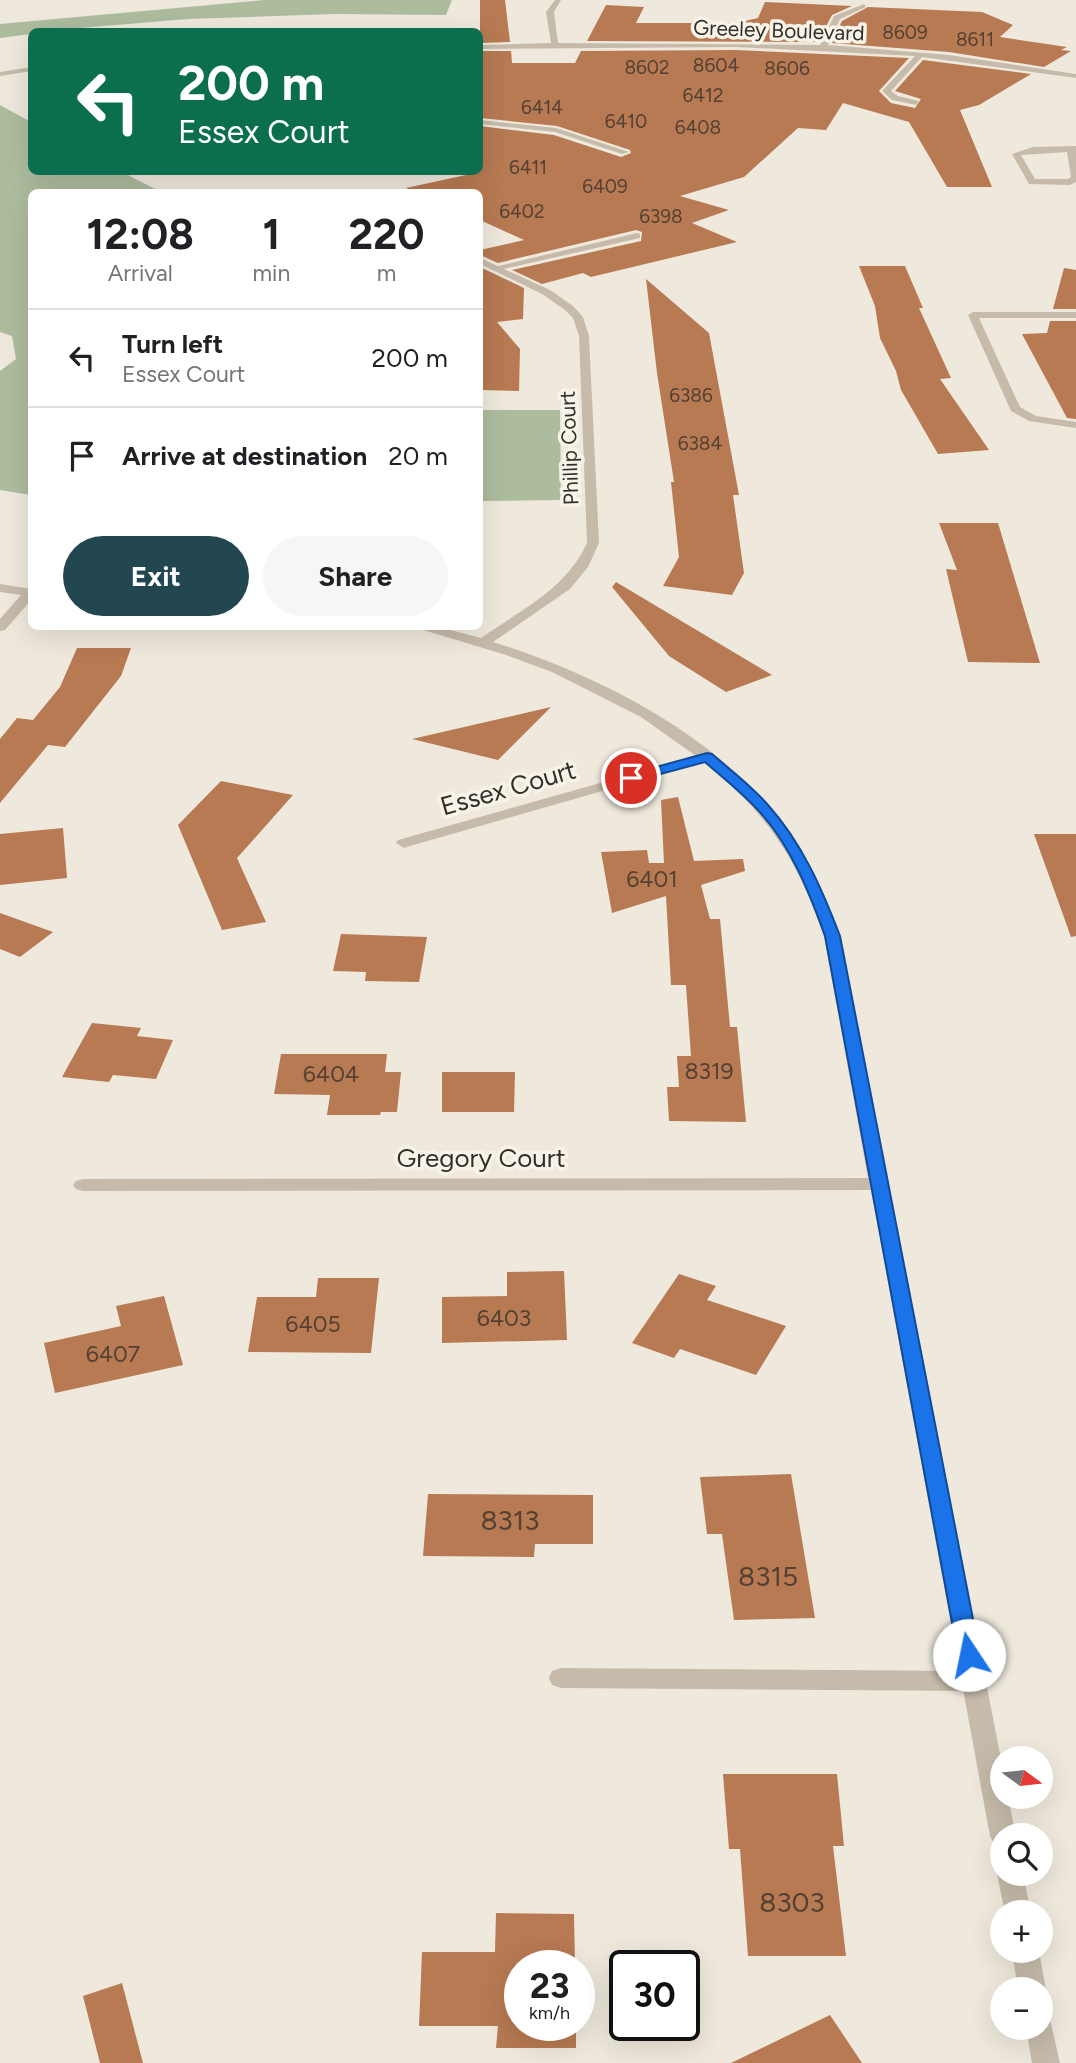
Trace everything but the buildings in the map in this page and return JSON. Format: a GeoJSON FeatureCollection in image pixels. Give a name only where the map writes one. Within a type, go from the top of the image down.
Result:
{"type":"FeatureCollection","features":[{"type":"Feature","properties":{"kind":"street"},"geometry":{"type":"LineString","coordinates":[[555,46],[550,12],[558,0]]}},
{"type":"Feature","properties":{"kind":"street"},"geometry":{"type":"LineString","coordinates":[[823,47],[837,18],[864,6]]}},
{"type":"Feature","properties":{"kind":"street","name":"Greeley Boulevard"},"geometry":{"type":"LineString","coordinates":[[483,47],[823,47],[920,55],[1076,76]]}},
{"type":"Feature","properties":{"kind":"street"},"geometry":{"type":"LineString","coordinates":[[916,103],[895,98],[886,91],[920,55]]}},
{"type":"Feature","properties":{"kind":"street"},"geometry":{"type":"LineString","coordinates":[[0,74],[28,70]]}},
{"type":"Feature","properties":{"kind":"street"},"geometry":{"type":"LineString","coordinates":[[483,122],[556,130],[625,152]]}},
{"type":"Feature","properties":{"kind":"street"},"geometry":{"type":"LineString","coordinates":[[1074,149],[1075,178],[1070,182],[1032,182],[1016,154],[1033,150],[1074,149]]}},
{"type":"Feature","properties":{"kind":"street"},"geometry":{"type":"LineString","coordinates":[[495,268],[637,236]]}},
{"type":"Feature","properties":{"kind":"street","name":"Phillip Court"},"geometry":{"type":"LineString","coordinates":[[483,262],[546,292],[578,317],[584,336],[593,543],[582,568],[565,586],[484,642]]}},
{"type":"Feature","properties":{"kind":"street"},"geometry":{"type":"LineString","coordinates":[[1076,315],[973,315],[1015,409],[1032,419],[1076,425]]}},
{"type":"Feature","properties":{"kind":"street"},"geometry":{"type":"LineString","coordinates":[[0,588],[28,593]]}},
{"type":"Feature","properties":{"kind":"street"},"geometry":{"type":"LineString","coordinates":[[0,627],[28,596]]}},
{"type":"Feature","properties":{"kind":"street"},"geometry":{"type":"LineString","coordinates":[[433,630],[484,642],[571,676],[610,694],[668,727],[707,757],[762,807],[789,842],[814,887],[832,936],[1001,1823]]}},
{"type":"Feature","properties":{"kind":"street","name":"Essex Court"},"geometry":{"type":"LineString","coordinates":[[404,843],[707,757]]}},
{"type":"Feature","properties":{"kind":"street","name":"Gregory Court"},"geometry":{"type":"LineString","coordinates":[[83,1185],[880,1184]]}},
{"type":"Feature","properties":{"kind":"street"},"geometry":{"type":"LineString","coordinates":[[561,1678],[974,1681]]}},
{"type":"Feature","properties":{"kind":"street"},"geometry":{"type":"LineString","coordinates":[[1042,2040],[1046,2063]]}},
{"type":"Feature","properties":{"kind":"green space"},"geometry":{"type":"Polygon","coordinates":[[[264,0],[452,0],[446,15],[334,14],[188,19],[80,28],[28,28],[28,34],[0,38],[0,24],[264,0]]]}},
{"type":"Feature","properties":{"kind":"green space"},"geometry":{"type":"Polygon","coordinates":[[[0,105],[28,120],[28,175],[128,175],[155,189],[28,189],[28,495],[0,490],[0,371],[16,359],[12,336],[0,332],[0,105]]]}},
{"type":"Feature","properties":{"kind":"green space"},"geometry":{"type":"Polygon","coordinates":[[[483,410],[560,410],[561,500],[483,501],[483,410]]]}},
{"type":"Feature","properties":{"kind":"route"},"geometry":{"type":"LineString","coordinates":[[631,778],[707,757],[762,807],[789,842],[814,887],[832,936],[969,1655]]}}]}
